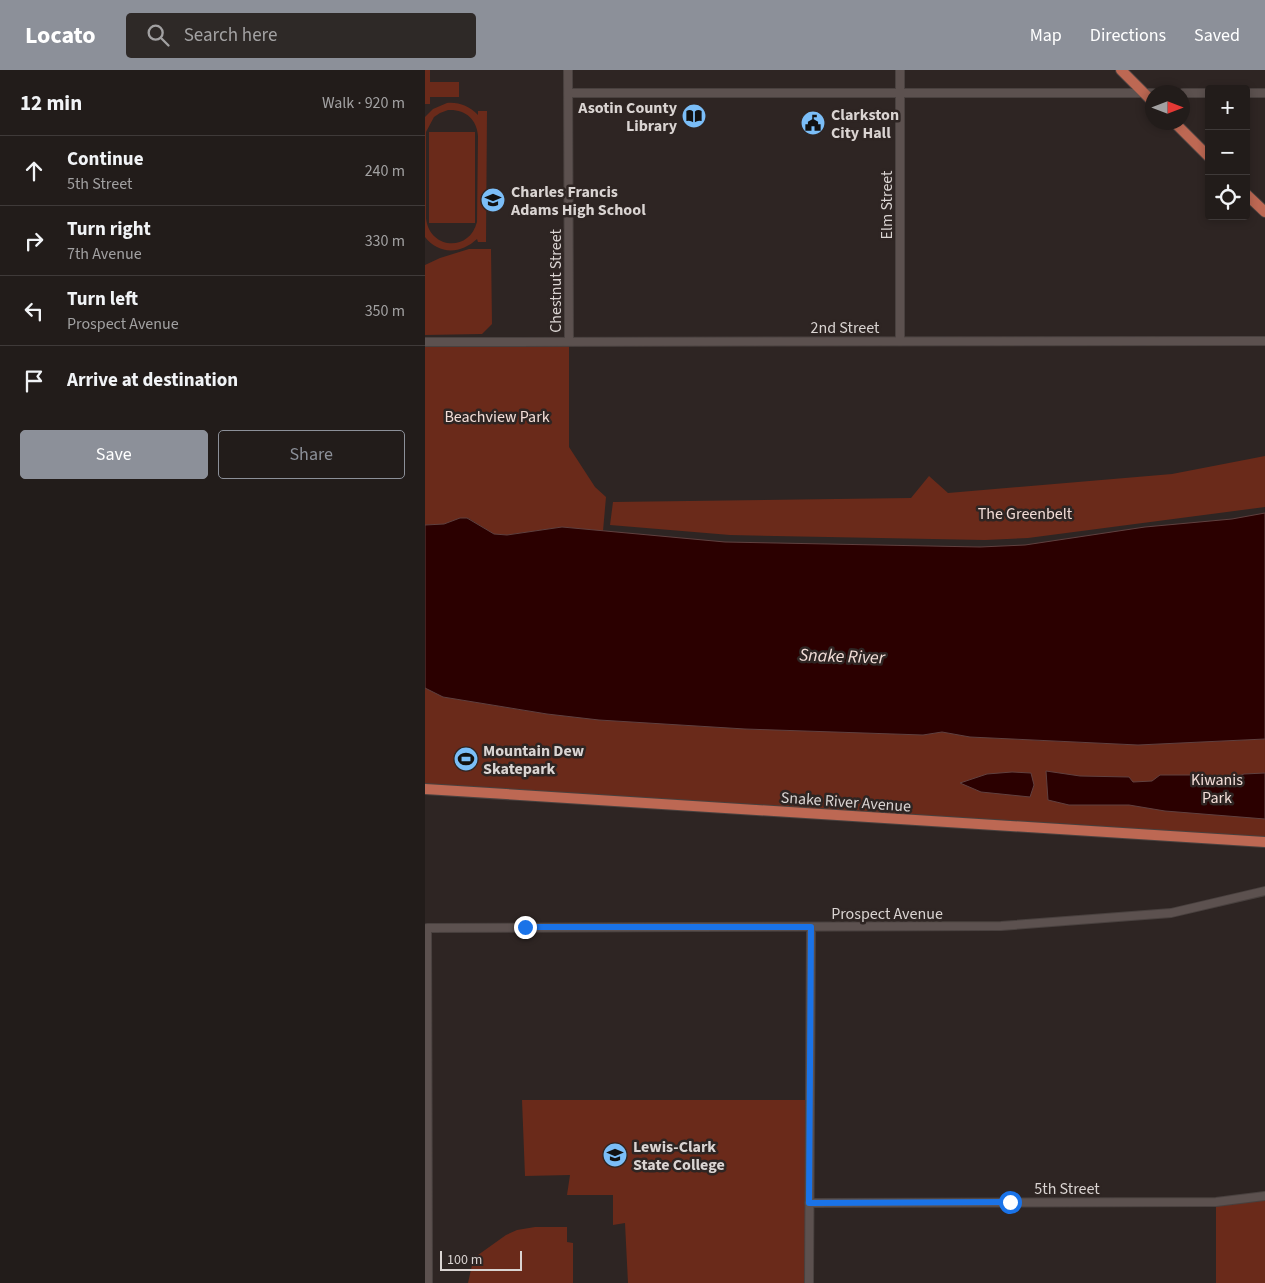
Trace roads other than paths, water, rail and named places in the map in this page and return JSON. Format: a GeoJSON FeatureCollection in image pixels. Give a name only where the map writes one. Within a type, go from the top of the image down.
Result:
{"type":"FeatureCollection","features":[{"type":"Feature","properties":{"kind":"main road"},"geometry":{"type":"LineString","coordinates":[[1121,70],[1145,90]]}},
{"type":"Feature","properties":{"kind":"main road"},"geometry":{"type":"LineString","coordinates":[[1182,130],[1205,153]]}},
{"type":"Feature","properties":{"kind":"main road"},"geometry":{"type":"LineString","coordinates":[[1250,198],[1265,212]]}},
{"type":"Feature","properties":{"kind":"main road","name":"Snake River Avenue"},"geometry":{"type":"LineString","coordinates":[[425,789],[1265,842]]}},
{"type":"Feature","properties":{"kind":"street","name":"Chestnut Street"},"geometry":{"type":"LineString","coordinates":[[568,70],[569,342]]}},
{"type":"Feature","properties":{"kind":"street","name":"Elm Street"},"geometry":{"type":"LineString","coordinates":[[900,70],[900,341]]}},
{"type":"Feature","properties":{"kind":"street"},"geometry":{"type":"LineString","coordinates":[[1190,92],[1205,92]]}},
{"type":"Feature","properties":{"kind":"street"},"geometry":{"type":"LineString","coordinates":[[1250,92],[1265,93]]}},
{"type":"Feature","properties":{"kind":"street"},"geometry":{"type":"LineString","coordinates":[[568,93],[1145,93]]}},
{"type":"Feature","properties":{"kind":"street","name":"2nd Street"},"geometry":{"type":"LineString","coordinates":[[425,342],[1265,341]]}},
{"type":"Feature","properties":{"kind":"street","name":"Prospect Avenue"},"geometry":{"type":"LineString","coordinates":[[428,1283],[427,928],[1001,926],[1171,913],[1265,891]]}},
{"type":"Feature","properties":{"kind":"street"},"geometry":{"type":"LineString","coordinates":[[809,1283],[811,927]]}},
{"type":"Feature","properties":{"kind":"street","name":"5th Street"},"geometry":{"type":"LineString","coordinates":[[809,1203],[1216,1202],[1265,1196]]}},
{"type":"Feature","properties":{"kind":"water","name":"Snake River"},"geometry":{"type":"Polygon","coordinates":[[[1265,513],[1265,739],[1138,745],[970,737],[942,732],[923,735],[745,729],[599,720],[547,714],[443,697],[425,688],[425,525],[444,524],[460,518],[467,518],[494,534],[507,535],[562,527],[725,542],[980,547],[1025,545],[1145,527],[1232,519],[1265,513]]]}},
{"type":"Feature","properties":{"kind":"water"},"geometry":{"type":"Polygon","coordinates":[[[1046,771],[1080,776],[1129,777],[1133,782],[1152,781],[1160,775],[1203,775],[1226,781],[1244,774],[1265,773],[1265,819],[1165,811],[1129,805],[1069,805],[1048,800],[1046,771]]]}},
{"type":"Feature","properties":{"kind":"water"},"geometry":{"type":"Polygon","coordinates":[[[1031,773],[1034,785],[1030,797],[981,792],[960,783],[987,774],[1031,773]]]}},
{"type":"Feature","properties":{"kind":"place","name":"Asotin County Library"},"geometry":{"type":"Point","coordinates":[694,116]}},
{"type":"Feature","properties":{"kind":"place","name":"Clarkston City Hall"},"geometry":{"type":"Point","coordinates":[813,123]}},
{"type":"Feature","properties":{"kind":"place","name":"Charles Francis Adams High School"},"geometry":{"type":"Point","coordinates":[493,200]}},
{"type":"Feature","properties":{"kind":"place","name":"Mountain Dew Skatepark"},"geometry":{"type":"Point","coordinates":[466,759]}},
{"type":"Feature","properties":{"kind":"place","name":"Lewis-Clark State College"},"geometry":{"type":"Point","coordinates":[615,1155]}},
{"type":"Feature","properties":{"kind":"park label","name":"Beachview Park"},"geometry":{"type":"Point","coordinates":[497,416]}},
{"type":"Feature","properties":{"kind":"park label","name":"The Greenbelt"},"geometry":{"type":"Point","coordinates":[1025,513]}},
{"type":"Feature","properties":{"kind":"park label","name":"Kiwanis Park"},"geometry":{"type":"Point","coordinates":[1217,788]}}]}
